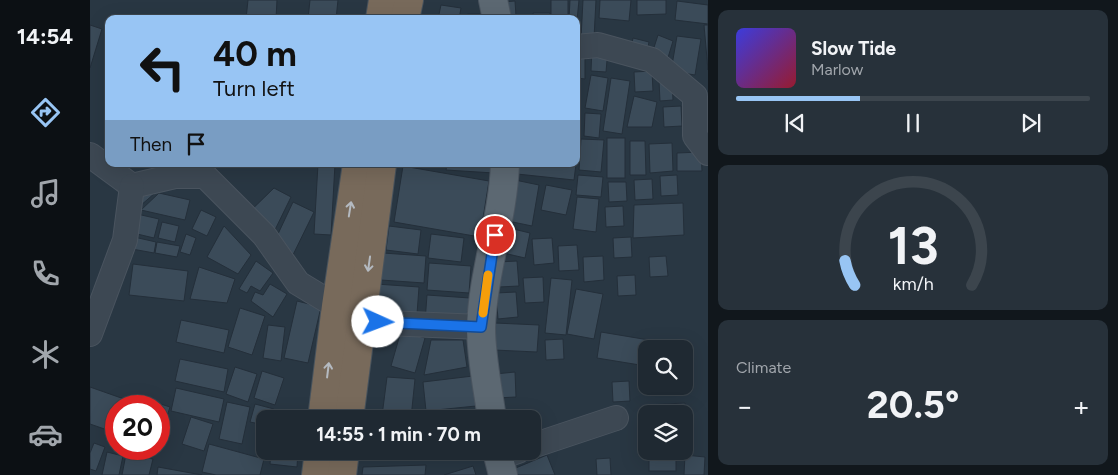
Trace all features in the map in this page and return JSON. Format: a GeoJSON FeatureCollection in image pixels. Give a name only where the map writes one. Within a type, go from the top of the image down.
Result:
{"type":"FeatureCollection","features":[{"type":"Feature","properties":{"kind":"highway"},"geometry":{"type":"LineString","coordinates":[[381,15],[383,0]]}},
{"type":"Feature","properties":{"kind":"highway"},"geometry":{"type":"LineString","coordinates":[[406,15],[409,0]]}},
{"type":"Feature","properties":{"kind":"highway"},"geometry":{"type":"LineString","coordinates":[[323,410],[357,167]]}},
{"type":"Feature","properties":{"kind":"highway"},"geometry":{"type":"LineString","coordinates":[[350,410],[382,167]]}},
{"type":"Feature","properties":{"kind":"highway"},"geometry":{"type":"LineString","coordinates":[[316,475],[317,460]]}},
{"type":"Feature","properties":{"kind":"highway"},"geometry":{"type":"LineString","coordinates":[[342,475],[344,460]]}},
{"type":"Feature","properties":{"kind":"main road"},"geometry":{"type":"LineString","coordinates":[[493,0],[495,15]]}},
{"type":"Feature","properties":{"kind":"main road"},"geometry":{"type":"LineString","coordinates":[[491,410],[481,327],[491,253],[499,217],[505,167]]}},
{"type":"Feature","properties":{"kind":"street"},"geometry":{"type":"LineString","coordinates":[[580,47],[598,45],[652,60],[695,96],[695,136],[708,152]]}},
{"type":"Feature","properties":{"kind":"street"},"geometry":{"type":"LineString","coordinates":[[90,155],[105,166]]}},
{"type":"Feature","properties":{"kind":"street"},"geometry":{"type":"LineString","coordinates":[[106,167],[132,186],[175,176],[205,176],[264,235],[298,283],[336,306]]}},
{"type":"Feature","properties":{"kind":"street"},"geometry":{"type":"LineString","coordinates":[[90,334],[125,240],[132,186]]}},
{"type":"Feature","properties":{"kind":"street"},"geometry":{"type":"LineString","coordinates":[[361,322],[481,327]]}},
{"type":"Feature","properties":{"kind":"street"},"geometry":{"type":"LineString","coordinates":[[541,443],[616,418]]}},
{"type":"Feature","properties":{"kind":"building"},"geometry":{"type":"Polygon","coordinates":[[[248,0],[277,0],[276,15],[246,15],[248,0]]]}},
{"type":"Feature","properties":{"kind":"building"},"geometry":{"type":"Polygon","coordinates":[[[310,0],[338,0],[336,15],[308,15],[310,0]]]}},
{"type":"Feature","properties":{"kind":"building"},"geometry":{"type":"Polygon","coordinates":[[[551,0],[568,0],[568,15],[551,15],[551,0]]]}},
{"type":"Feature","properties":{"kind":"building"},"geometry":{"type":"Polygon","coordinates":[[[570,0],[579,0],[578,15],[569,15],[570,0]]]}},
{"type":"Feature","properties":{"kind":"building"},"geometry":{"type":"Polygon","coordinates":[[[583,0],[596,0],[594,38],[581,38],[583,0]]]}},
{"type":"Feature","properties":{"kind":"building"},"geometry":{"type":"Polygon","coordinates":[[[600,0],[631,0],[629,21],[599,18],[600,0]]]}},
{"type":"Feature","properties":{"kind":"building"},"geometry":{"type":"Polygon","coordinates":[[[637,0],[666,0],[666,14],[637,15],[637,0]]]}},
{"type":"Feature","properties":{"kind":"building"},"geometry":{"type":"Polygon","coordinates":[[[515,1],[516,15],[504,15],[503,2],[515,1]]]}},
{"type":"Feature","properties":{"kind":"building"},"geometry":{"type":"Polygon","coordinates":[[[677,1],[708,5],[708,24],[675,20],[677,1]]]}},
{"type":"Feature","properties":{"kind":"building"},"geometry":{"type":"Polygon","coordinates":[[[441,5],[461,8],[460,15],[439,15],[441,5]]]}},
{"type":"Feature","properties":{"kind":"building"},"geometry":{"type":"Polygon","coordinates":[[[533,13],[550,13],[550,15],[533,15],[533,13]]]}},
{"type":"Feature","properties":{"kind":"building"},"geometry":{"type":"Polygon","coordinates":[[[468,14],[491,14],[491,15],[468,14]]]}},
{"type":"Feature","properties":{"kind":"building"},"geometry":{"type":"Polygon","coordinates":[[[90,25],[102,29],[90,68],[90,25]]]}},
{"type":"Feature","properties":{"kind":"building"},"geometry":{"type":"Polygon","coordinates":[[[704,25],[708,25],[708,70],[704,25]]]}},
{"type":"Feature","properties":{"kind":"building"},"geometry":{"type":"Polygon","coordinates":[[[658,35],[673,41],[664,71],[648,66],[658,35]]]}},
{"type":"Feature","properties":{"kind":"building"},"geometry":{"type":"Polygon","coordinates":[[[677,36],[701,39],[695,75],[671,71],[677,36]]]}},
{"type":"Feature","properties":{"kind":"building"},"geometry":{"type":"Polygon","coordinates":[[[633,38],[649,42],[645,62],[629,59],[633,38]]]}},
{"type":"Feature","properties":{"kind":"building"},"geometry":{"type":"Polygon","coordinates":[[[592,47],[608,49],[606,72],[591,71],[592,47]]]}},
{"type":"Feature","properties":{"kind":"building"},"geometry":{"type":"Polygon","coordinates":[[[580,53],[585,53],[585,79],[580,78],[580,53]]]}},
{"type":"Feature","properties":{"kind":"building"},"geometry":{"type":"Polygon","coordinates":[[[652,71],[653,91],[635,92],[634,72],[652,71]]]}},
{"type":"Feature","properties":{"kind":"building"},"geometry":{"type":"Polygon","coordinates":[[[591,75],[608,78],[603,111],[585,108],[591,75]]]}},
{"type":"Feature","properties":{"kind":"building"},"geometry":{"type":"Polygon","coordinates":[[[611,78],[630,81],[622,134],[603,131],[611,78]]]}},
{"type":"Feature","properties":{"kind":"building"},"geometry":{"type":"Polygon","coordinates":[[[672,80],[673,100],[660,101],[659,81],[672,80]]]}},
{"type":"Feature","properties":{"kind":"building"},"geometry":{"type":"Polygon","coordinates":[[[634,96],[657,102],[652,127],[627,127],[634,96]]]}},
{"type":"Feature","properties":{"kind":"building"},"geometry":{"type":"Polygon","coordinates":[[[681,106],[682,126],[664,127],[663,107],[681,106]]]}},
{"type":"Feature","properties":{"kind":"building"},"geometry":{"type":"Polygon","coordinates":[[[585,113],[601,114],[599,138],[584,136],[585,113]]]}},
{"type":"Feature","properties":{"kind":"building"},"geometry":{"type":"Polygon","coordinates":[[[607,138],[625,138],[625,178],[607,178],[607,138]]]}},
{"type":"Feature","properties":{"kind":"building"},"geometry":{"type":"Polygon","coordinates":[[[581,139],[604,140],[601,172],[579,170],[581,139]]]}},
{"type":"Feature","properties":{"kind":"building"},"geometry":{"type":"Polygon","coordinates":[[[630,141],[645,141],[646,175],[630,175],[630,141]]]}},
{"type":"Feature","properties":{"kind":"building"},"geometry":{"type":"Polygon","coordinates":[[[672,143],[673,171],[650,173],[649,144],[672,143]]]}},
{"type":"Feature","properties":{"kind":"building"},"geometry":{"type":"Polygon","coordinates":[[[701,152],[702,171],[677,171],[677,153],[701,152]]]}},
{"type":"Feature","properties":{"kind":"building"},"geometry":{"type":"Polygon","coordinates":[[[318,167],[335,167],[331,235],[314,234],[318,167]]]}},
{"type":"Feature","properties":{"kind":"building"},"geometry":{"type":"Polygon","coordinates":[[[403,167],[489,181],[480,237],[394,222],[403,167]]]}},
{"type":"Feature","properties":{"kind":"building"},"geometry":{"type":"Polygon","coordinates":[[[446,167],[495,167],[494,173],[446,170],[446,167]]]}},
{"type":"Feature","properties":{"kind":"building"},"geometry":{"type":"Polygon","coordinates":[[[518,167],[576,167],[574,180],[517,174],[518,167]]]}},
{"type":"Feature","properties":{"kind":"building"},"geometry":{"type":"Polygon","coordinates":[[[578,175],[603,177],[601,197],[576,195],[578,175]]]}},
{"type":"Feature","properties":{"kind":"building"},"geometry":{"type":"Polygon","coordinates":[[[677,175],[678,195],[661,196],[660,176],[677,175]]]}},
{"type":"Feature","properties":{"kind":"building"},"geometry":{"type":"Polygon","coordinates":[[[652,179],[653,199],[635,200],[634,180],[652,179]]]}},
{"type":"Feature","properties":{"kind":"building"},"geometry":{"type":"Polygon","coordinates":[[[515,180],[539,185],[532,226],[508,221],[515,180]]]}},
{"type":"Feature","properties":{"kind":"building"},"geometry":{"type":"Polygon","coordinates":[[[608,182],[626,182],[627,201],[609,202],[608,182]]]}},
{"type":"Feature","properties":{"kind":"building"},"geometry":{"type":"Polygon","coordinates":[[[148,185],[155,193],[140,206],[133,198],[148,185]]]}},
{"type":"Feature","properties":{"kind":"building"},"geometry":{"type":"Polygon","coordinates":[[[546,185],[572,190],[566,215],[541,210],[546,185]]]}},
{"type":"Feature","properties":{"kind":"building"},"geometry":{"type":"Polygon","coordinates":[[[274,188],[291,197],[271,238],[241,220],[274,188]]]}},
{"type":"Feature","properties":{"kind":"building"},"geometry":{"type":"Polygon","coordinates":[[[159,193],[190,200],[185,220],[141,210],[159,193]]]}},
{"type":"Feature","properties":{"kind":"building"},"geometry":{"type":"Polygon","coordinates":[[[577,197],[599,199],[596,232],[573,229],[577,197]]]}},
{"type":"Feature","properties":{"kind":"building"},"geometry":{"type":"Polygon","coordinates":[[[293,202],[314,212],[290,261],[270,251],[293,202]]]}},
{"type":"Feature","properties":{"kind":"building"},"geometry":{"type":"Polygon","coordinates":[[[683,203],[684,235],[633,238],[634,205],[683,203]]]}},
{"type":"Feature","properties":{"kind":"building"},"geometry":{"type":"Polygon","coordinates":[[[623,206],[624,226],[606,227],[605,207],[623,206]]]}},
{"type":"Feature","properties":{"kind":"building"},"geometry":{"type":"Polygon","coordinates":[[[201,210],[216,217],[207,236],[192,229],[201,210]]]}},
{"type":"Feature","properties":{"kind":"building"},"geometry":{"type":"Polygon","coordinates":[[[137,214],[159,219],[154,238],[133,233],[137,214]]]}},
{"type":"Feature","properties":{"kind":"building"},"geometry":{"type":"Polygon","coordinates":[[[162,222],[179,226],[175,242],[158,238],[162,222]]]}},
{"type":"Feature","properties":{"kind":"building"},"geometry":{"type":"Polygon","coordinates":[[[224,226],[251,255],[238,274],[207,257],[224,226]]]}},
{"type":"Feature","properties":{"kind":"building"},"geometry":{"type":"Polygon","coordinates":[[[389,226],[421,230],[418,254],[386,250],[389,226]]]}},
{"type":"Feature","properties":{"kind":"building"},"geometry":{"type":"Polygon","coordinates":[[[505,227],[530,233],[525,258],[499,252],[505,227]]]}},
{"type":"Feature","properties":{"kind":"building"},"geometry":{"type":"Polygon","coordinates":[[[186,234],[196,238],[190,255],[180,252],[186,234]]]}},
{"type":"Feature","properties":{"kind":"building"},"geometry":{"type":"Polygon","coordinates":[[[431,234],[464,238],[461,262],[428,258],[431,234]]]}},
{"type":"Feature","properties":{"kind":"building"},"geometry":{"type":"Polygon","coordinates":[[[134,237],[156,242],[154,253],[132,249],[134,237]]]}},
{"type":"Feature","properties":{"kind":"building"},"geometry":{"type":"Polygon","coordinates":[[[631,237],[632,257],[614,258],[613,238],[631,237]]]}},
{"type":"Feature","properties":{"kind":"building"},"geometry":{"type":"Polygon","coordinates":[[[552,238],[554,263],[534,265],[532,239],[552,238]]]}},
{"type":"Feature","properties":{"kind":"building"},"geometry":{"type":"Polygon","coordinates":[[[157,242],[180,246],[177,257],[155,253],[157,242]]]}},
{"type":"Feature","properties":{"kind":"building"},"geometry":{"type":"Polygon","coordinates":[[[577,245],[579,270],[559,271],[558,246],[577,245]]]}},
{"type":"Feature","properties":{"kind":"building"},"geometry":{"type":"Polygon","coordinates":[[[383,253],[426,256],[424,283],[381,280],[383,253]]]}},
{"type":"Feature","properties":{"kind":"building"},"geometry":{"type":"Polygon","coordinates":[[[603,256],[604,280],[584,282],[583,257],[603,256]]]}},
{"type":"Feature","properties":{"kind":"building"},"geometry":{"type":"Polygon","coordinates":[[[666,256],[668,276],[650,277],[649,257],[666,256]]]}},
{"type":"Feature","properties":{"kind":"building"},"geometry":{"type":"Polygon","coordinates":[[[256,261],[273,273],[260,291],[251,286],[247,293],[239,289],[256,261]]]}},
{"type":"Feature","properties":{"kind":"building"},"geometry":{"type":"Polygon","coordinates":[[[517,261],[519,286],[499,287],[498,262],[517,261]]]}},
{"type":"Feature","properties":{"kind":"building"},"geometry":{"type":"Polygon","coordinates":[[[429,263],[471,266],[469,293],[427,290],[429,263]]]}},
{"type":"Feature","properties":{"kind":"building"},"geometry":{"type":"Polygon","coordinates":[[[133,264],[188,271],[184,301],[129,295],[133,264]]]}},
{"type":"Feature","properties":{"kind":"building"},"geometry":{"type":"Polygon","coordinates":[[[199,267],[235,279],[227,303],[190,299],[199,267]]]}},
{"type":"Feature","properties":{"kind":"building"},"geometry":{"type":"Polygon","coordinates":[[[635,275],[636,295],[618,296],[617,276],[635,275]]]}},
{"type":"Feature","properties":{"kind":"building"},"geometry":{"type":"Polygon","coordinates":[[[543,277],[544,302],[525,303],[523,278],[543,277]]]}},
{"type":"Feature","properties":{"kind":"building"},"geometry":{"type":"Polygon","coordinates":[[[551,278],[572,280],[566,335],[545,333],[551,278]]]}},
{"type":"Feature","properties":{"kind":"building"},"geometry":{"type":"Polygon","coordinates":[[[270,284],[287,294],[273,317],[251,301],[255,292],[263,295],[270,284]]]}},
{"type":"Feature","properties":{"kind":"building"},"geometry":{"type":"Polygon","coordinates":[[[376,284],[419,287],[417,314],[374,311],[376,284]]]}},
{"type":"Feature","properties":{"kind":"building"},"geometry":{"type":"Polygon","coordinates":[[[576,289],[603,294],[594,339],[567,334],[576,289]]]}},
{"type":"Feature","properties":{"kind":"building"},"geometry":{"type":"Polygon","coordinates":[[[516,292],[518,317],[498,319],[496,293],[516,292]]]}},
{"type":"Feature","properties":{"kind":"building"},"geometry":{"type":"Polygon","coordinates":[[[427,295],[470,298],[468,325],[425,322],[427,295]]]}},
{"type":"Feature","properties":{"kind":"building"},"geometry":{"type":"Polygon","coordinates":[[[297,301],[321,307],[308,363],[284,358],[297,301]]]}},
{"type":"Feature","properties":{"kind":"building"},"geometry":{"type":"Polygon","coordinates":[[[240,308],[265,316],[252,355],[228,347],[240,308]]]}},
{"type":"Feature","properties":{"kind":"building"},"geometry":{"type":"Polygon","coordinates":[[[181,320],[229,330],[224,353],[176,342],[181,320]]]}},
{"type":"Feature","properties":{"kind":"building"},"geometry":{"type":"Polygon","coordinates":[[[495,323],[539,325],[537,352],[494,350],[495,323]]]}},
{"type":"Feature","properties":{"kind":"building"},"geometry":{"type":"Polygon","coordinates":[[[268,325],[285,327],[281,361],[263,358],[268,325]]]}},
{"type":"Feature","properties":{"kind":"building"},"geometry":{"type":"Polygon","coordinates":[[[401,331],[425,338],[415,373],[391,366],[401,331]]]}},
{"type":"Feature","properties":{"kind":"building"},"geometry":{"type":"Polygon","coordinates":[[[601,332],[649,340],[638,340],[638,365],[597,358],[601,332]]]}},
{"type":"Feature","properties":{"kind":"building"},"geometry":{"type":"Polygon","coordinates":[[[563,339],[564,359],[546,360],[545,340],[563,339]]]}},
{"type":"Feature","properties":{"kind":"building"},"geometry":{"type":"Polygon","coordinates":[[[431,340],[463,340],[467,367],[424,375],[431,340]]]}},
{"type":"Feature","properties":{"kind":"building"},"geometry":{"type":"Polygon","coordinates":[[[180,359],[228,369],[224,392],[175,381],[180,359]]]}},
{"type":"Feature","properties":{"kind":"building"},"geometry":{"type":"Polygon","coordinates":[[[235,367],[257,374],[248,402],[226,394],[235,367]]]}},
{"type":"Feature","properties":{"kind":"building"},"geometry":{"type":"Polygon","coordinates":[[[262,371],[284,378],[275,405],[254,398],[262,371]]]}},
{"type":"Feature","properties":{"kind":"building"},"geometry":{"type":"Polygon","coordinates":[[[515,372],[516,397],[496,398],[495,374],[515,372]]]}},
{"type":"Feature","properties":{"kind":"building"},"geometry":{"type":"Polygon","coordinates":[[[473,376],[476,406],[426,410],[423,382],[473,376]]]}},
{"type":"Feature","properties":{"kind":"building"},"geometry":{"type":"Polygon","coordinates":[[[387,377],[415,379],[412,410],[383,410],[387,377]]]}},
{"type":"Feature","properties":{"kind":"building"},"geometry":{"type":"Polygon","coordinates":[[[629,381],[630,401],[613,402],[612,382],[629,381]]]}},
{"type":"Feature","properties":{"kind":"building"},"geometry":{"type":"Polygon","coordinates":[[[90,387],[113,395],[105,395],[105,429],[90,424],[90,387]]]}},
{"type":"Feature","properties":{"kind":"building"},"geometry":{"type":"Polygon","coordinates":[[[176,388],[224,399],[219,422],[171,411],[176,388]]]}},
{"type":"Feature","properties":{"kind":"building"},"geometry":{"type":"Polygon","coordinates":[[[227,402],[250,407],[242,444],[219,439],[227,402]]]}},
{"type":"Feature","properties":{"kind":"building"},"geometry":{"type":"Polygon","coordinates":[[[685,403],[685,405],[646,405],[685,403]]]}},
{"type":"Feature","properties":{"kind":"building"},"geometry":{"type":"Polygon","coordinates":[[[255,404],[274,409],[256,410],[256,423],[250,422],[255,404]]]}},
{"type":"Feature","properties":{"kind":"building"},"geometry":{"type":"Polygon","coordinates":[[[191,417],[213,424],[204,451],[182,444],[191,417]]]}},
{"type":"Feature","properties":{"kind":"building"},"geometry":{"type":"Polygon","coordinates":[[[94,443],[105,447],[96,471],[90,469],[90,453],[94,443]]]}},
{"type":"Feature","properties":{"kind":"building"},"geometry":{"type":"Polygon","coordinates":[[[209,444],[256,457],[256,460],[264,460],[260,475],[216,475],[202,472],[209,444]]]}},
{"type":"Feature","properties":{"kind":"building"},"geometry":{"type":"Polygon","coordinates":[[[547,455],[555,475],[508,475],[506,472],[535,460],[541,460],[541,457],[547,455]]]}},
{"type":"Feature","properties":{"kind":"building"},"geometry":{"type":"Polygon","coordinates":[[[693,456],[705,457],[704,475],[684,475],[685,460],[693,460],[693,456]]]}},
{"type":"Feature","properties":{"kind":"building"},"geometry":{"type":"Polygon","coordinates":[[[610,458],[611,475],[597,475],[596,459],[610,458]]]}},
{"type":"Feature","properties":{"kind":"building"},"geometry":{"type":"Polygon","coordinates":[[[105,460],[122,460],[119,475],[102,475],[105,460]]]}},
{"type":"Feature","properties":{"kind":"building"},"geometry":{"type":"Polygon","coordinates":[[[125,460],[153,460],[149,475],[122,475],[125,460]]]}},
{"type":"Feature","properties":{"kind":"building"},"geometry":{"type":"Polygon","coordinates":[[[270,460],[297,460],[297,467],[270,464],[270,460]]]}},
{"type":"Feature","properties":{"kind":"building"},"geometry":{"type":"Polygon","coordinates":[[[649,460],[676,460],[676,471],[649,471],[649,460]]]}},
{"type":"Feature","properties":{"kind":"building"},"geometry":{"type":"Polygon","coordinates":[[[426,465],[425,475],[362,475],[363,467],[426,465]]]}},
{"type":"Feature","properties":{"kind":"building"},"geometry":{"type":"Polygon","coordinates":[[[473,466],[476,475],[444,475],[473,466]]]}},
{"type":"Feature","properties":{"kind":"building"},"geometry":{"type":"Polygon","coordinates":[[[158,467],[202,475],[157,475],[158,467]]]}},
{"type":"Feature","properties":{"kind":"slow traffic"},"geometry":{"type":"LineString","coordinates":[[483,313],[488,275]]}},
{"type":"Feature","properties":{"kind":"route"},"geometry":{"type":"LineString","coordinates":[[378,322],[481,327],[495,235]]}}]}
